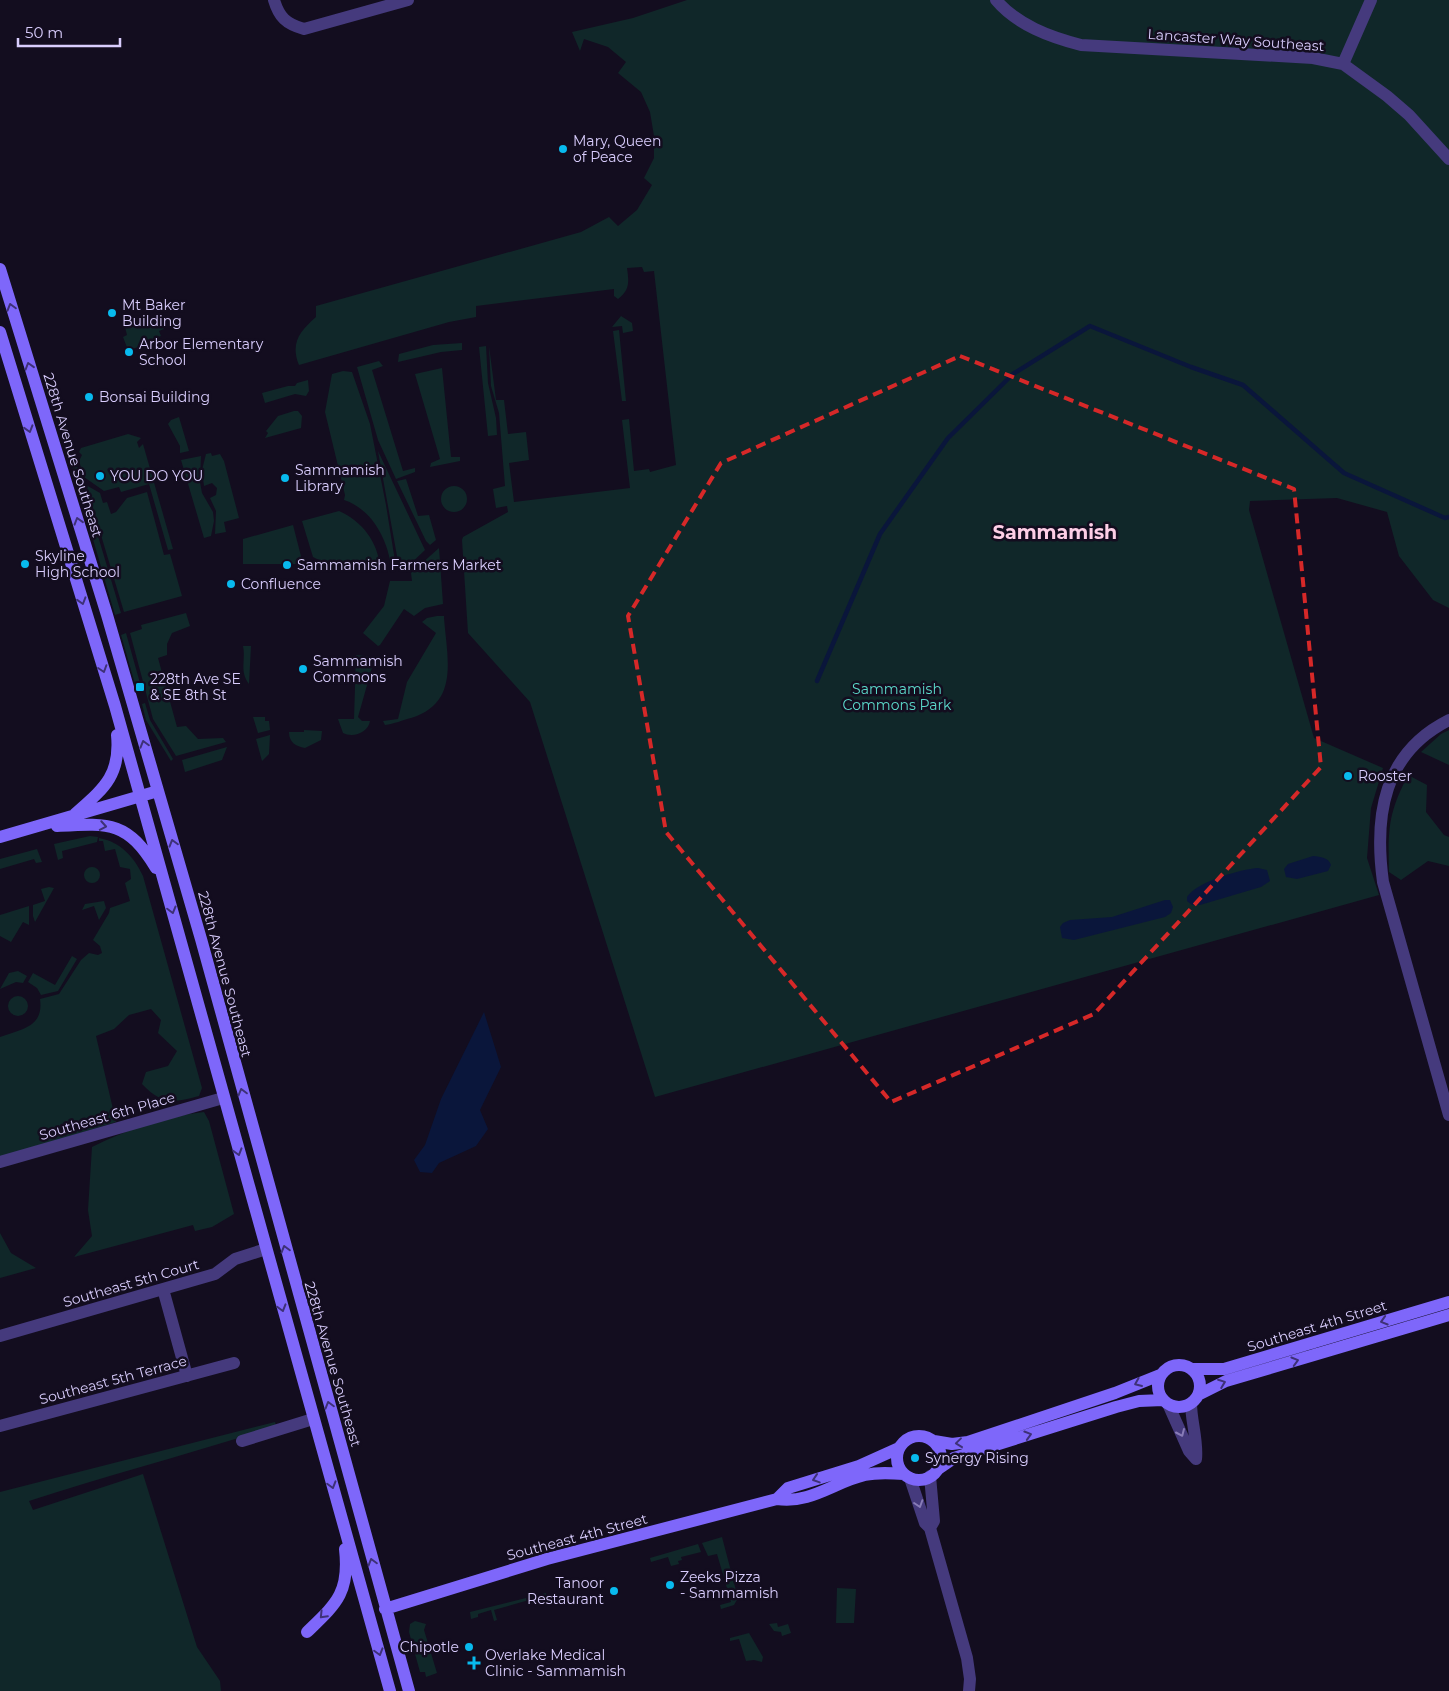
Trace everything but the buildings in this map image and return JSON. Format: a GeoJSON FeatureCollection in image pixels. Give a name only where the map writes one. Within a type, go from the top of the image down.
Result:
{"type":"FeatureCollection","features":[{"type":"Feature","properties":{"kind":"main road","name":"228th Avenue Southeast"},"geometry":{"type":"LineString","coordinates":[[0,269],[107,615],[158,791],[409,1691]]}},
{"type":"Feature","properties":{"kind":"main road"},"geometry":{"type":"LineString","coordinates":[[0,332],[115,706],[390,1691]]}},
{"type":"Feature","properties":{"kind":"main road"},"geometry":{"type":"LineString","coordinates":[[72,816],[105,786],[114,773],[118,748],[115,706]]}},
{"type":"Feature","properties":{"kind":"main road"},"geometry":{"type":"LineString","coordinates":[[0,837],[158,791]]}},
{"type":"Feature","properties":{"kind":"main road"},"geometry":{"type":"LineString","coordinates":[[37,827],[90,824],[121,830],[132,836],[143,847],[164,881]]}},
{"type":"Feature","properties":{"kind":"main road","name":"Southeast 4th Street"},"geometry":{"type":"LineString","coordinates":[[1192,1369],[1224,1368],[1449,1302]]}},
{"type":"Feature","properties":{"kind":"main road","name":"Southeast 4th Street"},"geometry":{"type":"LineString","coordinates":[[1195,1399],[1226,1381],[1449,1315]]}},
{"type":"Feature","properties":{"kind":"main road"},"geometry":{"type":"LineString","coordinates":[[1178,1365],[1192,1369],[1199,1381],[1195,1399],[1181,1407],[1166,1403],[1139,1401],[1116,1407],[954,1458],[924,1479],[907,1476],[897,1460],[900,1448],[912,1436],[920,1436],[952,1444],[968,1442],[1115,1393],[1160,1375],[1165,1370],[1178,1365]]}},
{"type":"Feature","properties":{"kind":"main road"},"geometry":{"type":"LineString","coordinates":[[1160,1375],[1157,1388],[1166,1403]]}},
{"type":"Feature","properties":{"kind":"main road"},"geometry":{"type":"LineString","coordinates":[[934,1441],[941,1453],[934,1472]]}},
{"type":"Feature","properties":{"kind":"main road","name":"Southeast 4th Street"},"geometry":{"type":"LineString","coordinates":[[777,1499],[788,1488],[859,1466],[900,1448]]}},
{"type":"Feature","properties":{"kind":"main road","name":"Southeast 4th Street"},"geometry":{"type":"LineString","coordinates":[[386,1609],[547,1559],[777,1499],[792,1501],[826,1492],[864,1475],[907,1476]]}},
{"type":"Feature","properties":{"kind":"main road"},"geometry":{"type":"LineString","coordinates":[[307,1632],[340,1598],[345,1580],[345,1552],[337,1505]]}},
{"type":"Feature","properties":{"kind":"street"},"geometry":{"type":"LineString","coordinates":[[274,0],[283,20],[293,26],[304,29],[408,0]]}},
{"type":"Feature","properties":{"kind":"street","name":"Lancaster Way Southeast"},"geometry":{"type":"LineString","coordinates":[[996,0],[1016,20],[1061,40],[1081,45],[1313,58],[1343,64],[1409,115],[1449,159]]}},
{"type":"Feature","properties":{"kind":"street"},"geometry":{"type":"LineString","coordinates":[[1343,64],[1372,0]]}},
{"type":"Feature","properties":{"kind":"street"},"geometry":{"type":"LineString","coordinates":[[1449,720],[1427,734],[1403,759],[1382,804],[1379,850],[1383,882],[1449,1115]]}},
{"type":"Feature","properties":{"kind":"street","name":"Southeast 6th Place"},"geometry":{"type":"LineString","coordinates":[[0,1162],[223,1098]]}},
{"type":"Feature","properties":{"kind":"street","name":"Southeast 5th Court"},"geometry":{"type":"LineString","coordinates":[[0,1336],[215,1274],[235,1259],[266,1249]]}},
{"type":"Feature","properties":{"kind":"street"},"geometry":{"type":"LineString","coordinates":[[163,1289],[187,1376]]}},
{"type":"Feature","properties":{"kind":"street","name":"Southeast 5th Terrace"},"geometry":{"type":"LineString","coordinates":[[0,1426],[234,1363]]}},
{"type":"Feature","properties":{"kind":"street"},"geometry":{"type":"LineString","coordinates":[[1166,1403],[1189,1451],[1196,1459],[1197,1449],[1192,1427],[1195,1399]]}},
{"type":"Feature","properties":{"kind":"street"},"geometry":{"type":"LineString","coordinates":[[242,1441],[313,1419]]}},
{"type":"Feature","properties":{"kind":"street"},"geometry":{"type":"LineString","coordinates":[[930,1528],[934,1521],[930,1500],[934,1472]]}},
{"type":"Feature","properties":{"kind":"street"},"geometry":{"type":"LineString","coordinates":[[907,1476],[925,1523],[930,1528],[967,1658],[970,1679],[968,1691]]}},
{"type":"Feature","properties":{"kind":"highlighted area"},"geometry":{"type":"Polygon","coordinates":[[[960,356],[1294,489],[1321,767],[1094,1014],[891,1102],[666,832],[628,616],[721,463],[960,356]]]}},
{"type":"Feature","properties":{"kind":"green space","name":"Sammamish Commons Park"},"geometry":{"type":"Polygon","coordinates":[[[687,0],[1449,0],[1449,608],[1433,600],[1399,556],[1387,512],[1337,498],[1250,501],[1249,510],[1314,738],[1383,768],[1371,808],[1367,858],[1379,895],[655,1097],[530,702],[468,633],[462,540],[463,537],[508,512],[507,506],[496,508],[493,489],[505,486],[499,413],[491,386],[489,346],[496,400],[504,400],[508,434],[526,432],[529,460],[509,463],[514,502],[630,488],[622,420],[629,419],[634,471],[649,469],[650,472],[676,465],[654,271],[644,272],[642,267],[627,268],[627,289],[618,299],[614,296],[614,289],[476,306],[476,317],[449,322],[299,365],[296,357],[296,344],[305,327],[316,317],[316,306],[581,232],[609,217],[618,226],[637,210],[652,185],[644,178],[654,158],[654,136],[650,112],[641,92],[618,73],[626,62],[608,47],[584,39],[580,51],[572,32],[633,18],[687,0]]]}},
{"type":"Feature","properties":{"kind":"green space"},"geometry":{"type":"Polygon","coordinates":[[[159,315],[164,329],[159,331],[161,336],[138,344],[139,347],[128,350],[123,337],[127,335],[125,327],[159,315]]]}},
{"type":"Feature","properties":{"kind":"green space"},"geometry":{"type":"Polygon","coordinates":[[[621,316],[632,323],[633,331],[623,333],[622,326],[612,327],[621,316]]]}},
{"type":"Feature","properties":{"kind":"green space"},"geometry":{"type":"Polygon","coordinates":[[[619,330],[626,401],[622,401],[613,331],[619,330]]]}},
{"type":"Feature","properties":{"kind":"green space"},"geometry":{"type":"Polygon","coordinates":[[[462,343],[462,350],[441,352],[398,362],[399,354],[433,345],[462,343]]]}},
{"type":"Feature","properties":{"kind":"green space"},"geometry":{"type":"Polygon","coordinates":[[[486,346],[488,383],[496,418],[497,435],[488,436],[479,347],[486,346]]]}},
{"type":"Feature","properties":{"kind":"green space"},"geometry":{"type":"Polygon","coordinates":[[[379,361],[383,366],[372,370],[403,471],[415,468],[415,472],[396,479],[378,440],[357,367],[379,361]]]}},
{"type":"Feature","properties":{"kind":"green space"},"geometry":{"type":"Polygon","coordinates":[[[442,368],[451,457],[460,457],[460,461],[430,467],[431,463],[440,459],[415,374],[442,368]]]}},
{"type":"Feature","properties":{"kind":"green space"},"geometry":{"type":"Polygon","coordinates":[[[343,371],[352,372],[370,424],[396,567],[391,567],[386,546],[377,527],[363,510],[344,500],[345,495],[325,412],[332,374],[343,371]]]}},
{"type":"Feature","properties":{"kind":"green space"},"geometry":{"type":"Polygon","coordinates":[[[308,380],[309,391],[306,396],[295,394],[265,403],[262,393],[295,386],[297,383],[308,380]]]}},
{"type":"Feature","properties":{"kind":"green space"},"geometry":{"type":"Polygon","coordinates":[[[298,411],[302,416],[301,428],[265,438],[268,433],[266,431],[278,416],[298,411]]]}},
{"type":"Feature","properties":{"kind":"green space"},"geometry":{"type":"Polygon","coordinates":[[[179,417],[189,451],[180,453],[180,446],[168,424],[171,420],[179,417]]]}},
{"type":"Feature","properties":{"kind":"green space"},"geometry":{"type":"Polygon","coordinates":[[[128,434],[141,438],[137,442],[139,448],[143,444],[173,549],[168,550],[149,484],[121,492],[119,487],[104,491],[84,477],[79,461],[82,455],[79,452],[81,448],[128,434]]]}},
{"type":"Feature","properties":{"kind":"green space"},"geometry":{"type":"Polygon","coordinates":[[[378,451],[425,550],[405,569],[399,567],[378,451]]]}},
{"type":"Feature","properties":{"kind":"green space"},"geometry":{"type":"Polygon","coordinates":[[[211,453],[212,456],[220,454],[224,461],[239,518],[224,522],[226,532],[215,534],[216,511],[210,498],[216,495],[217,488],[212,483],[204,486],[202,470],[206,454],[211,453]]]}},
{"type":"Feature","properties":{"kind":"green space"},"geometry":{"type":"Polygon","coordinates":[[[201,456],[200,482],[202,493],[213,512],[214,521],[211,536],[204,538],[181,460],[201,456]]]}},
{"type":"Feature","properties":{"kind":"green space"},"geometry":{"type":"Polygon","coordinates":[[[75,459],[121,613],[115,615],[72,467],[72,460],[75,459]]]}},
{"type":"Feature","properties":{"kind":"green space"},"geometry":{"type":"Polygon","coordinates":[[[406,479],[418,516],[429,515],[436,540],[430,545],[426,541],[397,481],[406,479]]]}},
{"type":"Feature","properties":{"kind":"green space"},"geometry":{"type":"Polygon","coordinates":[[[86,485],[100,493],[103,503],[107,502],[111,514],[116,512],[127,498],[147,492],[164,555],[170,554],[182,596],[124,612],[86,485]]]}},
{"type":"Feature","properties":{"kind":"green space"},"geometry":{"type":"Polygon","coordinates":[[[454,486],[463,490],[467,499],[463,508],[454,512],[445,508],[441,499],[445,490],[454,486]]]}},
{"type":"Feature","properties":{"kind":"green space"},"geometry":{"type":"Polygon","coordinates":[[[339,511],[355,520],[367,533],[376,549],[380,567],[323,562],[313,557],[302,521],[339,511]]]}},
{"type":"Feature","properties":{"kind":"green space"},"geometry":{"type":"Polygon","coordinates":[[[293,525],[302,560],[299,564],[243,564],[243,539],[293,525]]]}},
{"type":"Feature","properties":{"kind":"green space"},"geometry":{"type":"Polygon","coordinates":[[[439,548],[443,604],[425,608],[414,616],[404,609],[378,646],[363,633],[384,606],[390,581],[412,581],[411,573],[439,548]]]}},
{"type":"Feature","properties":{"kind":"green space"},"geometry":{"type":"Polygon","coordinates":[[[186,613],[190,626],[172,633],[167,644],[167,655],[158,658],[177,727],[186,726],[198,739],[223,738],[226,742],[176,756],[153,719],[130,633],[142,629],[141,625],[186,613]]]}},
{"type":"Feature","properties":{"kind":"green space"},"geometry":{"type":"Polygon","coordinates":[[[444,616],[448,663],[444,690],[437,702],[427,711],[411,718],[385,725],[383,721],[398,719],[407,682],[436,633],[422,622],[427,618],[444,616]]]}},
{"type":"Feature","properties":{"kind":"green space"},"geometry":{"type":"Polygon","coordinates":[[[126,633],[140,683],[135,684],[121,635],[126,633]]]}},
{"type":"Feature","properties":{"kind":"green space"},"geometry":{"type":"Polygon","coordinates":[[[243,646],[251,646],[249,684],[243,670],[243,646]]]}},
{"type":"Feature","properties":{"kind":"green space"},"geometry":{"type":"Polygon","coordinates":[[[356,655],[375,657],[358,717],[362,721],[370,721],[369,725],[363,731],[351,735],[343,733],[338,719],[354,719],[356,655]]]}},
{"type":"Feature","properties":{"kind":"green space"},"geometry":{"type":"Polygon","coordinates":[[[145,703],[150,720],[173,759],[171,761],[146,720],[142,704],[145,703]]]}},
{"type":"Feature","properties":{"kind":"green space"},"geometry":{"type":"Polygon","coordinates":[[[253,717],[265,717],[265,721],[269,721],[270,730],[258,733],[253,717]]]}},
{"type":"Feature","properties":{"kind":"green space"},"geometry":{"type":"Polygon","coordinates":[[[304,730],[322,731],[321,740],[305,748],[296,745],[290,739],[289,732],[304,732],[304,730]]]}},
{"type":"Feature","properties":{"kind":"green space"},"geometry":{"type":"Polygon","coordinates":[[[1449,730],[1449,765],[1421,752],[1441,734],[1449,730]]]}},
{"type":"Feature","properties":{"kind":"green space"},"geometry":{"type":"Polygon","coordinates":[[[270,735],[269,754],[262,761],[256,739],[270,735]]]}},
{"type":"Feature","properties":{"kind":"green space"},"geometry":{"type":"Polygon","coordinates":[[[227,747],[222,760],[185,772],[182,760],[227,747]]]}},
{"type":"Feature","properties":{"kind":"green space"},"geometry":{"type":"Polygon","coordinates":[[[1408,775],[1427,785],[1426,812],[1444,835],[1449,837],[1449,866],[1428,861],[1401,880],[1389,872],[1389,833],[1396,801],[1408,775]]]}},
{"type":"Feature","properties":{"kind":"green space"},"geometry":{"type":"Polygon","coordinates":[[[90,836],[98,837],[97,842],[62,851],[63,858],[58,860],[54,844],[90,836]]]}},
{"type":"Feature","properties":{"kind":"green space"},"geometry":{"type":"Polygon","coordinates":[[[99,838],[114,843],[126,851],[143,876],[202,1088],[199,1096],[175,1101],[156,1096],[142,1084],[146,1072],[168,1066],[177,1051],[158,1033],[161,1020],[151,1009],[129,1015],[114,1029],[96,1036],[116,1122],[0,1158],[0,1037],[30,1026],[39,1016],[40,999],[59,994],[81,960],[89,953],[98,955],[102,953],[100,946],[93,940],[110,908],[130,901],[125,883],[131,879],[130,869],[120,867],[115,849],[105,851],[103,841],[99,841],[99,838]]]}},
{"type":"Feature","properties":{"kind":"green space"},"geometry":{"type":"Polygon","coordinates":[[[37,849],[42,862],[36,863],[34,859],[0,869],[0,859],[37,849]]]}},
{"type":"Feature","properties":{"kind":"green space"},"geometry":{"type":"Polygon","coordinates":[[[89,867],[95,867],[100,872],[98,881],[89,883],[84,878],[84,872],[89,867]]]}},
{"type":"Feature","properties":{"kind":"green space"},"geometry":{"type":"Polygon","coordinates":[[[54,888],[35,922],[33,905],[45,901],[41,889],[54,888]]]}},
{"type":"Feature","properties":{"kind":"green space"},"geometry":{"type":"Polygon","coordinates":[[[104,901],[106,908],[99,920],[94,906],[82,910],[85,904],[104,901]]]}},
{"type":"Feature","properties":{"kind":"green space"},"geometry":{"type":"Polygon","coordinates":[[[29,906],[29,925],[23,922],[11,942],[0,936],[0,915],[29,906]]]}},
{"type":"Feature","properties":{"kind":"green space"},"geometry":{"type":"Polygon","coordinates":[[[72,956],[77,959],[58,991],[41,995],[37,988],[28,982],[33,973],[55,985],[72,956]]]}},
{"type":"Feature","properties":{"kind":"green space"},"geometry":{"type":"Polygon","coordinates":[[[18,971],[27,976],[23,983],[16,982],[0,989],[9,973],[18,971]]]}},
{"type":"Feature","properties":{"kind":"green space"},"geometry":{"type":"Polygon","coordinates":[[[14,996],[22,996],[28,1002],[28,1010],[22,1016],[14,1016],[8,1010],[8,1002],[14,996]]]}},
{"type":"Feature","properties":{"kind":"green space"},"geometry":{"type":"Polygon","coordinates":[[[204,1112],[209,1121],[234,1214],[212,1227],[195,1231],[193,1225],[74,1257],[92,1236],[88,1210],[92,1147],[146,1125],[204,1112]]]}},
{"type":"Feature","properties":{"kind":"green space"},"geometry":{"type":"Polygon","coordinates":[[[0,1233],[11,1253],[36,1268],[0,1278],[0,1233]]]}},
{"type":"Feature","properties":{"kind":"green space"},"geometry":{"type":"Polygon","coordinates":[[[275,1422],[276,1426],[29,1501],[33,1510],[143,1474],[197,1647],[220,1681],[221,1691],[0,1691],[0,1492],[275,1422]]]}},
{"type":"Feature","properties":{"kind":"green space"},"geometry":{"type":"Polygon","coordinates":[[[722,1537],[738,1598],[734,1605],[721,1609],[720,1605],[731,1602],[717,1554],[708,1556],[702,1543],[722,1537]]]}},
{"type":"Feature","properties":{"kind":"green space"},"geometry":{"type":"Polygon","coordinates":[[[698,1544],[701,1552],[681,1557],[682,1560],[678,1561],[679,1564],[671,1566],[668,1557],[651,1562],[650,1558],[698,1544]]]}},
{"type":"Feature","properties":{"kind":"green space"},"geometry":{"type":"Polygon","coordinates":[[[837,1588],[856,1589],[854,1623],[836,1623],[837,1588]]]}},
{"type":"Feature","properties":{"kind":"green space"},"geometry":{"type":"Polygon","coordinates":[[[546,1593],[548,1606],[546,1606],[543,1596],[494,1610],[497,1620],[494,1621],[491,1610],[478,1614],[478,1617],[471,1619],[470,1612],[546,1593]]]}},
{"type":"Feature","properties":{"kind":"green space"},"geometry":{"type":"Polygon","coordinates":[[[415,1621],[426,1624],[424,1630],[437,1673],[426,1677],[425,1672],[420,1672],[409,1632],[410,1624],[415,1621]]]}},
{"type":"Feature","properties":{"kind":"green space"},"geometry":{"type":"Polygon","coordinates":[[[777,1623],[778,1627],[788,1624],[791,1633],[782,1636],[781,1632],[774,1631],[769,1624],[777,1623]]]}},
{"type":"Feature","properties":{"kind":"green space"},"geometry":{"type":"Polygon","coordinates":[[[749,1633],[763,1657],[762,1662],[746,1661],[739,1639],[730,1641],[730,1638],[749,1633]]]}},
{"type":"Feature","properties":{"kind":"water"},"geometry":{"type":"Polygon","coordinates":[[[1313,856],[1328,860],[1331,865],[1328,871],[1297,879],[1286,877],[1284,869],[1288,864],[1313,856]]]}},
{"type":"Feature","properties":{"kind":"water"},"geometry":{"type":"Polygon","coordinates":[[[1258,868],[1267,870],[1270,881],[1261,887],[1200,905],[1192,905],[1187,901],[1187,897],[1192,891],[1209,881],[1258,868]]]}},
{"type":"Feature","properties":{"kind":"water"},"geometry":{"type":"Polygon","coordinates":[[[1170,900],[1173,907],[1171,913],[1165,917],[1074,940],[1062,938],[1060,927],[1063,923],[1070,920],[1112,917],[1170,900]]]}},
{"type":"Feature","properties":{"kind":"water"},"geometry":{"type":"Polygon","coordinates":[[[484,1012],[501,1067],[480,1110],[488,1129],[476,1146],[439,1163],[432,1173],[420,1172],[414,1160],[425,1145],[441,1099],[484,1012]]]}},
{"type":"Feature","properties":{"kind":"waterway"},"geometry":{"type":"LineString","coordinates":[[817,681],[880,534],[948,438],[1013,374],[1090,326],[1191,367],[1243,385],[1344,473],[1445,518],[1449,517]]}},
{"type":"Feature","properties":{"kind":"place","name":"Mary, Queen of Peace"},"geometry":{"type":"Point","coordinates":[563,149]}},
{"type":"Feature","properties":{"kind":"place","name":"Mt Baker Building"},"geometry":{"type":"Point","coordinates":[112,313]}},
{"type":"Feature","properties":{"kind":"place","name":"Arbor Elementary School"},"geometry":{"type":"Point","coordinates":[129,352]}},
{"type":"Feature","properties":{"kind":"place","name":"Bonsai Building"},"geometry":{"type":"Point","coordinates":[89,397]}},
{"type":"Feature","properties":{"kind":"place","name":"YOU DO YOU"},"geometry":{"type":"Point","coordinates":[100,476]}},
{"type":"Feature","properties":{"kind":"place","name":"Sammamish Library"},"geometry":{"type":"Point","coordinates":[285,478]}},
{"type":"Feature","properties":{"kind":"place","name":"Skyline High School"},"geometry":{"type":"Point","coordinates":[25,564]}},
{"type":"Feature","properties":{"kind":"place","name":"Sammamish Farmers Market"},"geometry":{"type":"Point","coordinates":[287,565]}},
{"type":"Feature","properties":{"kind":"place","name":"Confluence"},"geometry":{"type":"Point","coordinates":[231,584]}},
{"type":"Feature","properties":{"kind":"place","name":"Sammamish Commons"},"geometry":{"type":"Point","coordinates":[303,669]}},
{"type":"Feature","properties":{"kind":"place","name":"228th Ave SE & SE 8th St"},"geometry":{"type":"Point","coordinates":[140,687]}},
{"type":"Feature","properties":{"kind":"place","name":"Rooster"},"geometry":{"type":"Point","coordinates":[1348,776]}},
{"type":"Feature","properties":{"kind":"place","name":"Synergy Rising"},"geometry":{"type":"Point","coordinates":[915,1458]}},
{"type":"Feature","properties":{"kind":"place","name":"Zeeks Pizza - Sammamish"},"geometry":{"type":"Point","coordinates":[670,1585]}},
{"type":"Feature","properties":{"kind":"place","name":"Tanoor Restaurant"},"geometry":{"type":"Point","coordinates":[614,1591]}},
{"type":"Feature","properties":{"kind":"place","name":"Chipotle"},"geometry":{"type":"Point","coordinates":[469,1647]}},
{"type":"Feature","properties":{"kind":"place","name":"Overlake Medical Clinic - Sammamish"},"geometry":{"type":"Point","coordinates":[474,1663]}},
{"type":"Feature","properties":{"kind":"district","name":"Sammamish"},"geometry":{"type":"Point","coordinates":[1055,532]}}]}
